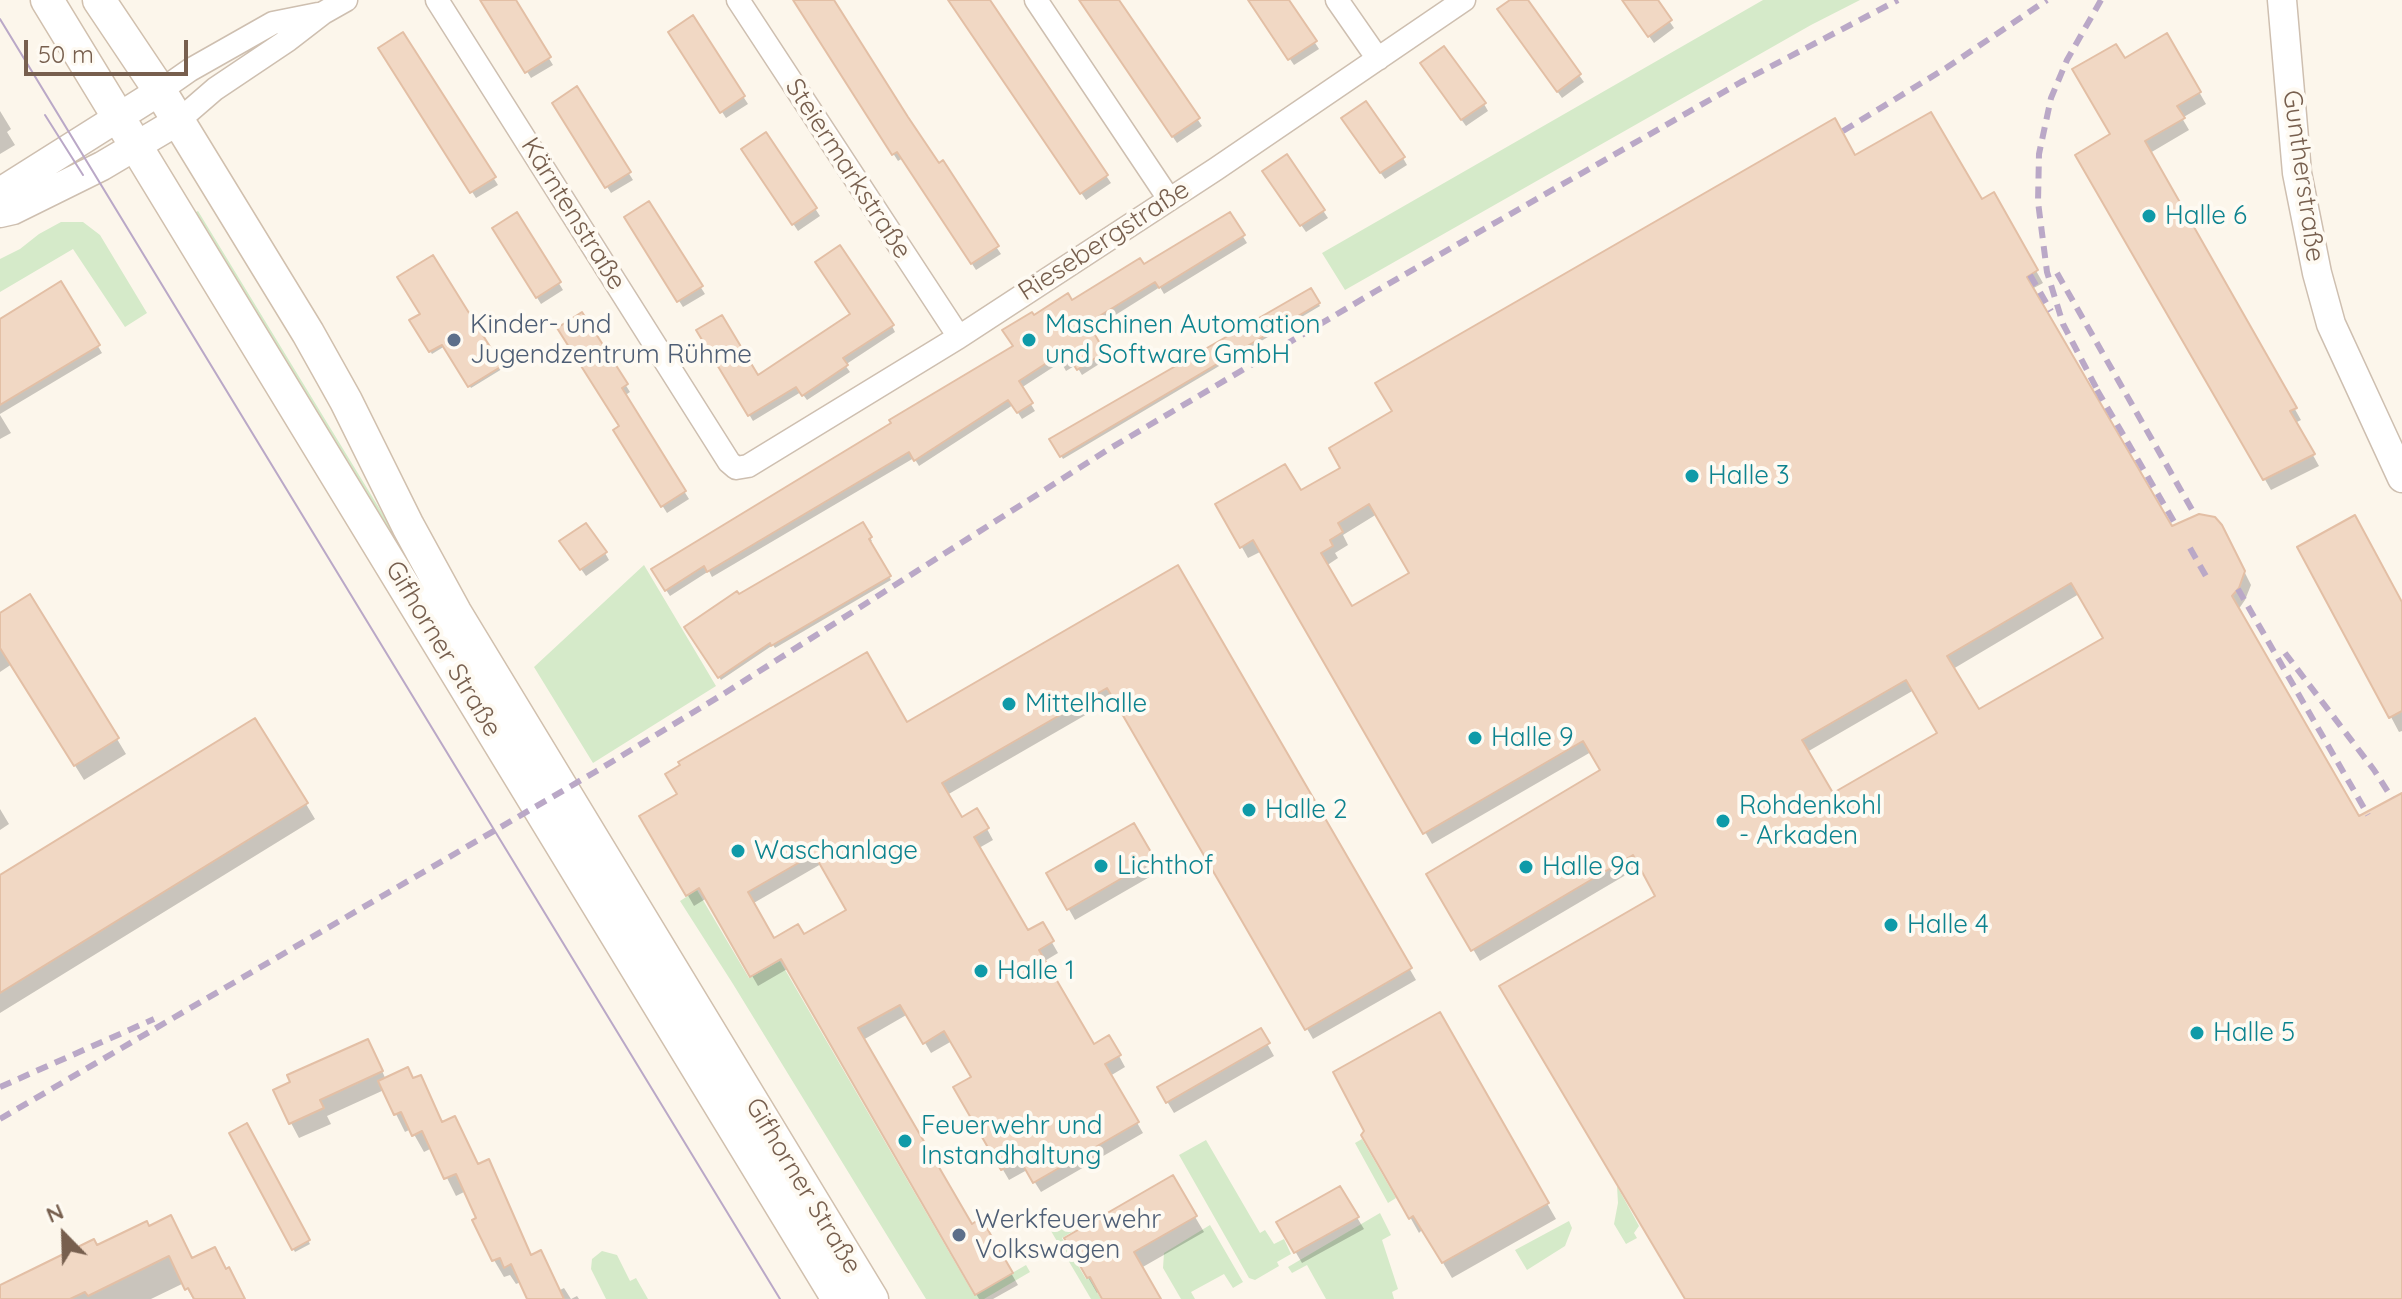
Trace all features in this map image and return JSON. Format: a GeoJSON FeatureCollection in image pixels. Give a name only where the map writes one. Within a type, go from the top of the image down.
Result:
{"type":"FeatureCollection","features":[{"type":"Feature","properties":{"kind":"main road","name":"Gifhorner Straße"},"geometry":{"type":"LineString","coordinates":[[47,0],[838,1299]]}},
{"type":"Feature","properties":{"kind":"main road","name":"Gifhorner Straße"},"geometry":{"type":"LineString","coordinates":[[99,0],[160,91],[326,364],[455,612],[872,1299]]}},
{"type":"Feature","properties":{"kind":"street"},"geometry":{"type":"LineString","coordinates":[[0,213],[13,210],[102,166],[178,121],[215,89],[346,0]]}},
{"type":"Feature","properties":{"kind":"street","name":"Kärntenstraße"},"geometry":{"type":"LineString","coordinates":[[437,0],[729,462],[736,468]]}},
{"type":"Feature","properties":{"kind":"street","name":"Steiermarkstraße"},"geometry":{"type":"LineString","coordinates":[[738,0],[959,337]]}},
{"type":"Feature","properties":{"kind":"street"},"geometry":{"type":"LineString","coordinates":[[1036,0],[1169,199]]}},
{"type":"Feature","properties":{"kind":"street"},"geometry":{"type":"LineString","coordinates":[[1337,0],[1378,59]]}},
{"type":"Feature","properties":{"kind":"street","name":"Riesebergstraße"},"geometry":{"type":"LineString","coordinates":[[736,468],[748,466],[959,337],[1464,0]]}},
{"type":"Feature","properties":{"kind":"street","name":"Guntherstraße"},"geometry":{"type":"LineString","coordinates":[[2283,5],[2297,173],[2317,273],[2331,324],[2402,478]]}},
{"type":"Feature","properties":{"kind":"street"},"geometry":{"type":"LineString","coordinates":[[0,192],[203,62],[273,23],[323,13]]}},
{"type":"Feature","properties":{"kind":"green space"},"geometry":{"type":"Polygon","coordinates":[[[1763,0],[1860,0],[1345,290],[1322,253],[1763,0]]]}},
{"type":"Feature","properties":{"kind":"green space"},"geometry":{"type":"Polygon","coordinates":[[[198,211],[487,685],[549,791],[192,214],[198,211]]]}},
{"type":"Feature","properties":{"kind":"green space"},"geometry":{"type":"Polygon","coordinates":[[[61,222],[83,222],[100,235],[147,313],[125,327],[73,249],[0,292],[0,259],[61,222]]]}},
{"type":"Feature","properties":{"kind":"green space"},"geometry":{"type":"Polygon","coordinates":[[[644,565],[716,686],[593,763],[534,667],[644,565]]]}},
{"type":"Feature","properties":{"kind":"green space"},"geometry":{"type":"Polygon","coordinates":[[[697,890],[749,978],[780,961],[974,1295],[1026,1265],[1030,1272],[984,1299],[926,1299],[680,901],[697,890]]]}},
{"type":"Feature","properties":{"kind":"green space"},"geometry":{"type":"Polygon","coordinates":[[[1362,1139],[1396,1198],[1388,1203],[1355,1143],[1362,1139]]]}},
{"type":"Feature","properties":{"kind":"green space"},"geometry":{"type":"Polygon","coordinates":[[[1206,1140],[1260,1233],[1265,1230],[1274,1244],[1284,1239],[1291,1254],[1277,1262],[1279,1266],[1255,1280],[1249,1278],[1179,1155],[1206,1140]]]}},
{"type":"Feature","properties":{"kind":"green space"},"geometry":{"type":"Polygon","coordinates":[[[1617,1186],[1639,1226],[1634,1233],[1637,1238],[1626,1244],[1614,1224],[1617,1186]]]}},
{"type":"Feature","properties":{"kind":"green space"},"geometry":{"type":"Polygon","coordinates":[[[1380,1213],[1391,1235],[1382,1240],[1398,1289],[1392,1292],[1394,1299],[1326,1299],[1307,1265],[1292,1273],[1288,1267],[1380,1213]]]}},
{"type":"Feature","properties":{"kind":"green space"},"geometry":{"type":"Polygon","coordinates":[[[1075,1217],[1080,1227],[1062,1238],[1101,1299],[1091,1299],[1051,1231],[1075,1217]]]}},
{"type":"Feature","properties":{"kind":"green space"},"geometry":{"type":"Polygon","coordinates":[[[1569,1221],[1572,1228],[1565,1246],[1527,1270],[1515,1250],[1569,1221]]]}},
{"type":"Feature","properties":{"kind":"green space"},"geometry":{"type":"Polygon","coordinates":[[[1210,1225],[1243,1282],[1233,1288],[1224,1274],[1191,1292],[1195,1299],[1181,1299],[1163,1268],[1164,1253],[1210,1225]]]}},
{"type":"Feature","properties":{"kind":"green space"},"geometry":{"type":"Polygon","coordinates":[[[602,1251],[617,1255],[630,1281],[636,1278],[648,1299],[606,1299],[591,1269],[592,1259],[602,1251]]]}},
{"type":"Feature","properties":{"kind":"building"},"geometry":{"type":"Polygon","coordinates":[[[480,0],[516,0],[551,57],[525,73],[480,0]]]}},
{"type":"Feature","properties":{"kind":"building"},"geometry":{"type":"Polygon","coordinates":[[[793,0],[834,0],[908,117],[939,163],[943,160],[999,246],[971,264],[897,152],[892,155],[793,0]]]}},
{"type":"Feature","properties":{"kind":"building"},"geometry":{"type":"Polygon","coordinates":[[[948,0],[990,0],[1108,175],[1080,194],[948,0]]]}},
{"type":"Feature","properties":{"kind":"building"},"geometry":{"type":"Polygon","coordinates":[[[1079,0],[1119,0],[1200,118],[1172,137],[1079,0]]]}},
{"type":"Feature","properties":{"kind":"building"},"geometry":{"type":"Polygon","coordinates":[[[1248,0],[1289,0],[1317,41],[1288,60],[1248,0]]]}},
{"type":"Feature","properties":{"kind":"building"},"geometry":{"type":"Polygon","coordinates":[[[1510,0],[1528,0],[1581,74],[1557,92],[1497,9],[1510,0]]]}},
{"type":"Feature","properties":{"kind":"building"},"geometry":{"type":"Polygon","coordinates":[[[1622,0],[1658,0],[1672,20],[1648,37],[1622,0]]]}},
{"type":"Feature","properties":{"kind":"building"},"geometry":{"type":"Polygon","coordinates":[[[693,15],[745,96],[720,113],[668,32],[693,15]]]}},
{"type":"Feature","properties":{"kind":"building"},"geometry":{"type":"Polygon","coordinates":[[[403,32],[496,177],[470,193],[378,48],[403,32]]]}},
{"type":"Feature","properties":{"kind":"building","name":"Halle 6"},"geometry":{"type":"Polygon","coordinates":[[[2167,33],[2201,92],[2177,106],[2185,118],[2145,141],[2297,408],[2290,411],[2315,454],[2263,480],[2075,155],[2110,134],[2072,69],[2116,44],[2125,58],[2167,33]]]}},
{"type":"Feature","properties":{"kind":"building"},"geometry":{"type":"Polygon","coordinates":[[[1444,46],[1486,103],[1461,120],[1420,63],[1444,46]]]}},
{"type":"Feature","properties":{"kind":"building"},"geometry":{"type":"Polygon","coordinates":[[[577,86],[631,172],[605,188],[552,103],[577,86]]]}},
{"type":"Feature","properties":{"kind":"building"},"geometry":{"type":"Polygon","coordinates":[[[1366,101],[1405,157],[1380,173],[1341,118],[1366,101]]]}},
{"type":"Feature","properties":{"kind":"building"},"geometry":{"type":"Polygon","coordinates":[[[1931,112],[1982,199],[1994,192],[2038,270],[2027,277],[2172,526],[2199,514],[2215,517],[2222,525],[2245,571],[2239,588],[2232,596],[2359,816],[2402,793],[2402,1299],[1685,1299],[1499,986],[1655,896],[1633,855],[1471,951],[1426,874],[1600,770],[1583,741],[1423,834],[1253,540],[1240,548],[1215,504],[1285,464],[1301,490],[1340,468],[1329,448],[1392,411],[1375,383],[1835,118],[1855,155],[1931,112]],[[1369,504],[1338,523],[1343,532],[1330,540],[1333,546],[1321,553],[1352,606],[1409,573],[1369,504]],[[2071,583],[1947,656],[1979,709],[2103,638],[2071,583]],[[1906,680],[1802,740],[1833,793],[1937,733],[1906,680]]]}},
{"type":"Feature","properties":{"kind":"building"},"geometry":{"type":"Polygon","coordinates":[[[766,132],[817,208],[792,225],[741,149],[766,132]]]}},
{"type":"Feature","properties":{"kind":"building"},"geometry":{"type":"Polygon","coordinates":[[[1287,154],[1325,210],[1300,226],[1262,171],[1287,154]]]}},
{"type":"Feature","properties":{"kind":"building"},"geometry":{"type":"Polygon","coordinates":[[[649,201],[703,286],[677,302],[624,217],[649,201]]]}},
{"type":"Feature","properties":{"kind":"building"},"geometry":{"type":"Polygon","coordinates":[[[517,212],[561,282],[536,298],[492,228],[517,212]]]}},
{"type":"Feature","properties":{"kind":"building"},"geometry":{"type":"Polygon","coordinates":[[[1230,212],[1245,235],[1159,288],[1155,282],[1088,323],[1105,352],[1077,370],[1070,359],[1061,365],[1056,357],[1019,381],[1033,403],[1017,413],[1008,400],[914,461],[909,452],[707,572],[704,566],[665,591],[651,569],[1013,346],[1002,330],[1032,312],[1034,315],[1068,293],[1072,300],[1140,258],[1144,264],[1230,212]]]}},
{"type":"Feature","properties":{"kind":"building"},"geometry":{"type":"Polygon","coordinates":[[[840,245],[894,325],[843,358],[848,365],[802,396],[796,387],[748,416],[696,330],[722,315],[758,375],[850,314],[815,262],[840,245]]]}},
{"type":"Feature","properties":{"kind":"building"},"geometry":{"type":"Polygon","coordinates":[[[433,255],[502,366],[468,387],[442,345],[429,352],[409,320],[420,314],[397,277],[433,255]]]}},
{"type":"Feature","properties":{"kind":"building"},"geometry":{"type":"Polygon","coordinates":[[[61,281],[100,345],[0,405],[0,319],[61,281]]]}},
{"type":"Feature","properties":{"kind":"building"},"geometry":{"type":"Polygon","coordinates":[[[1311,288],[1320,303],[1060,457],[1049,439],[1311,288]]]}},
{"type":"Feature","properties":{"kind":"building"},"geometry":{"type":"Polygon","coordinates":[[[582,312],[628,384],[622,388],[686,491],[661,507],[613,430],[619,426],[557,328],[582,312]]]}},
{"type":"Feature","properties":{"kind":"building"},"geometry":{"type":"Polygon","coordinates":[[[2355,515],[2402,602],[2402,711],[2389,718],[2297,547],[2355,515]]]}},
{"type":"Feature","properties":{"kind":"building"},"geometry":{"type":"Polygon","coordinates":[[[863,522],[872,537],[869,539],[891,576],[771,646],[770,643],[718,678],[684,627],[737,591],[739,594],[863,522]]]}},
{"type":"Feature","properties":{"kind":"building"},"geometry":{"type":"Polygon","coordinates":[[[586,523],[607,552],[580,570],[559,541],[586,523]]]}},
{"type":"Feature","properties":{"kind":"building"},"geometry":{"type":"Polygon","coordinates":[[[1178,565],[1412,968],[1305,1030],[1107,688],[942,783],[962,817],[977,808],[989,828],[974,837],[1028,930],[1043,922],[1054,941],[1039,950],[1094,1044],[1109,1035],[1121,1055],[1105,1064],[1139,1122],[1033,1183],[1020,1160],[1001,1170],[953,1087],[971,1077],[944,1031],[923,1044],[900,1005],[858,1028],[972,1224],[981,1218],[1013,1273],[975,1295],[781,959],[750,977],[699,888],[686,896],[639,816],[677,794],[665,774],[680,765],[678,762],[867,652],[907,722],[1178,565]],[[814,854],[748,892],[774,938],[798,924],[804,934],[846,910],[814,854]]]}},
{"type":"Feature","properties":{"kind":"building"},"geometry":{"type":"Polygon","coordinates":[[[30,594],[119,738],[74,766],[0,648],[0,613],[30,594]]]}},
{"type":"Feature","properties":{"kind":"building"},"geometry":{"type":"Polygon","coordinates":[[[255,718],[308,803],[0,993],[0,875],[255,718]]]}},
{"type":"Feature","properties":{"kind":"building","name":"Lichthof"},"geometry":{"type":"Polygon","coordinates":[[[1134,823],[1155,859],[1067,910],[1046,873],[1134,823]]]}},
{"type":"Feature","properties":{"kind":"building"},"geometry":{"type":"Polygon","coordinates":[[[1440,1012],[1549,1203],[1442,1263],[1413,1216],[1409,1219],[1361,1135],[1364,1131],[1333,1072],[1440,1012]]]}},
{"type":"Feature","properties":{"kind":"building"},"geometry":{"type":"Polygon","coordinates":[[[1261,1028],[1270,1043],[1166,1103],[1157,1087],[1261,1028]]]}},
{"type":"Feature","properties":{"kind":"building"},"geometry":{"type":"Polygon","coordinates":[[[368,1039],[383,1071],[320,1100],[324,1108],[289,1124],[273,1090],[290,1082],[287,1075],[368,1039]]]}},
{"type":"Feature","properties":{"kind":"building"},"geometry":{"type":"Polygon","coordinates":[[[408,1067],[413,1078],[421,1075],[442,1122],[455,1116],[478,1164],[489,1159],[531,1255],[541,1250],[564,1299],[527,1299],[511,1264],[504,1268],[500,1258],[492,1261],[472,1220],[476,1218],[456,1174],[444,1179],[422,1131],[412,1136],[401,1112],[394,1115],[378,1081],[408,1067]]]}},
{"type":"Feature","properties":{"kind":"building"},"geometry":{"type":"Polygon","coordinates":[[[247,1123],[310,1240],[292,1250],[229,1133],[247,1123]]]}},
{"type":"Feature","properties":{"kind":"building"},"geometry":{"type":"Polygon","coordinates":[[[1173,1175],[1197,1216],[1134,1252],[1161,1299],[1102,1299],[1064,1238],[1173,1175]]]}},
{"type":"Feature","properties":{"kind":"building"},"geometry":{"type":"Polygon","coordinates":[[[1340,1186],[1359,1217],[1294,1253],[1276,1222],[1340,1186]]]}},
{"type":"Feature","properties":{"kind":"building"},"geometry":{"type":"Polygon","coordinates":[[[171,1215],[192,1258],[215,1247],[245,1299],[194,1299],[188,1288],[185,1290],[169,1256],[88,1296],[85,1292],[70,1299],[0,1299],[0,1285],[94,1239],[97,1245],[147,1221],[149,1226],[171,1215]]]}},
{"type":"Feature","properties":{"kind":"tram line"},"geometry":{"type":"LineString","coordinates":[[0,19],[780,1299]]}},
{"type":"Feature","properties":{"kind":"tram line"},"geometry":{"type":"LineString","coordinates":[[45,115],[83,175]]}},
{"type":"Feature","properties":{"kind":"railway"},"geometry":{"type":"LineString","coordinates":[[0,1119],[595,772],[1109,449],[1376,291],[1741,82],[1898,0]]}},
{"type":"Feature","properties":{"kind":"railway"},"geometry":{"type":"LineString","coordinates":[[1843,131],[1946,68],[2047,0]]}},
{"type":"Feature","properties":{"kind":"railway"},"geometry":{"type":"LineString","coordinates":[[2101,0],[2067,60],[2051,98],[2039,154],[2038,202],[2047,272],[2063,324],[2102,399]]}},
{"type":"Feature","properties":{"kind":"railway"},"geometry":{"type":"LineString","coordinates":[[2057,273],[2195,515]]}},
{"type":"Feature","properties":{"kind":"railway"},"geometry":{"type":"LineString","coordinates":[[2030,275],[2051,311]]}},
{"type":"Feature","properties":{"kind":"railway"},"geometry":{"type":"LineString","coordinates":[[2097,390],[2176,525]]}},
{"type":"Feature","properties":{"kind":"railway"},"geometry":{"type":"LineString","coordinates":[[2190,548],[2207,578]]}},
{"type":"Feature","properties":{"kind":"railway"},"geometry":{"type":"LineString","coordinates":[[2238,589],[2368,815]]}},
{"type":"Feature","properties":{"kind":"railway"},"geometry":{"type":"LineString","coordinates":[[2285,653],[2392,798]]}},
{"type":"Feature","properties":{"kind":"railway"},"geometry":{"type":"LineString","coordinates":[[0,1087],[154,1019]]}},
{"type":"Feature","properties":{"kind":"place","name":"Halle 6"},"geometry":{"type":"Point","coordinates":[2149,216]}},
{"type":"Feature","properties":{"kind":"place","name":"Kinder- und Jugendzentrum Rühme"},"geometry":{"type":"Point","coordinates":[454,340]}},
{"type":"Feature","properties":{"kind":"place","name":"Maschinen Automation und Software GmbH"},"geometry":{"type":"Point","coordinates":[1029,340]}},
{"type":"Feature","properties":{"kind":"place","name":"Halle 3"},"geometry":{"type":"Point","coordinates":[1692,476]}},
{"type":"Feature","properties":{"kind":"place","name":"Mittelhalle"},"geometry":{"type":"Point","coordinates":[1009,704]}},
{"type":"Feature","properties":{"kind":"place","name":"Halle 9"},"geometry":{"type":"Point","coordinates":[1475,738]}},
{"type":"Feature","properties":{"kind":"place","name":"Halle 2"},"geometry":{"type":"Point","coordinates":[1249,810]}},
{"type":"Feature","properties":{"kind":"place","name":"Rohdenkohl - Arkaden"},"geometry":{"type":"Point","coordinates":[1723,821]}},
{"type":"Feature","properties":{"kind":"place","name":"Waschanlage"},"geometry":{"type":"Point","coordinates":[738,851]}},
{"type":"Feature","properties":{"kind":"place","name":"Lichthof"},"geometry":{"type":"Point","coordinates":[1101,866]}},
{"type":"Feature","properties":{"kind":"place","name":"Halle 9a"},"geometry":{"type":"Point","coordinates":[1526,867]}},
{"type":"Feature","properties":{"kind":"place","name":"Halle 4"},"geometry":{"type":"Point","coordinates":[1891,925]}},
{"type":"Feature","properties":{"kind":"place","name":"Halle 1"},"geometry":{"type":"Point","coordinates":[981,971]}},
{"type":"Feature","properties":{"kind":"place","name":"Halle 5"},"geometry":{"type":"Point","coordinates":[2197,1033]}},
{"type":"Feature","properties":{"kind":"place","name":"Feuerwehr und Instandhaltung"},"geometry":{"type":"Point","coordinates":[905,1141]}},
{"type":"Feature","properties":{"kind":"place","name":"Werkfeuerwehr Volkswagen"},"geometry":{"type":"Point","coordinates":[959,1235]}}]}
